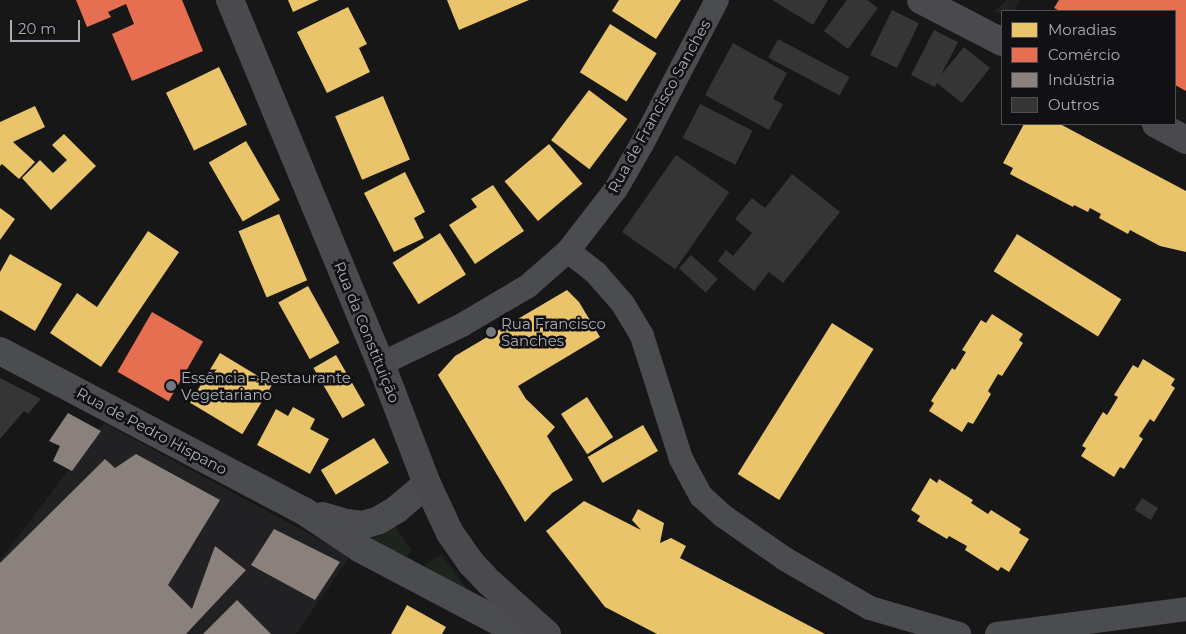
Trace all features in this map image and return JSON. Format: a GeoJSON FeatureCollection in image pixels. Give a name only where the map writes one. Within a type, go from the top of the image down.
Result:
{"type":"FeatureCollection","features":[{"type":"Feature","properties":{"kind":"main road","name":"Rua da Constituição"},"geometry":{"type":"LineString","coordinates":[[230,0],[381,364],[427,484],[450,533],[472,564],[489,582],[547,634]]}},
{"type":"Feature","properties":{"kind":"main road"},"geometry":{"type":"LineString","coordinates":[[921,0],[1001,41]]}},
{"type":"Feature","properties":{"kind":"main road"},"geometry":{"type":"LineString","coordinates":[[1158,125],[1186,140]]}},
{"type":"Feature","properties":{"kind":"street","name":"Rua de Francisco Sanches"},"geometry":{"type":"LineString","coordinates":[[381,364],[462,325],[528,286],[568,251],[616,188],[643,142],[717,0]]}},
{"type":"Feature","properties":{"kind":"street"},"geometry":{"type":"LineString","coordinates":[[568,251],[596,273],[607,285],[623,304],[642,336],[680,459],[701,496],[723,516],[785,559],[870,608],[959,634]]}},
{"type":"Feature","properties":{"kind":"street","name":"Rua de Pedro Hispano"},"geometry":{"type":"LineString","coordinates":[[0,351],[304,511],[361,549],[510,628],[532,634]]}},
{"type":"Feature","properties":{"kind":"street","name":"Rua de Pedro Hispano"},"geometry":{"type":"LineString","coordinates":[[304,511],[347,523],[363,525],[379,520],[394,511],[427,484]]}},
{"type":"Feature","properties":{"kind":"street"},"geometry":{"type":"LineString","coordinates":[[997,634],[1186,609]]}},
{"type":"Feature","properties":{"kind":"shaded area"},"geometry":{"type":"Polygon","coordinates":[[[1007,0],[1020,0],[1015,10],[1001,10],[1001,14],[994,11],[1007,0]]]}},
{"type":"Feature","properties":{"kind":"shaded area"},"geometry":{"type":"Polygon","coordinates":[[[104,423],[350,556],[296,634],[0,634],[0,560],[104,423]]]}},
{"type":"Feature","properties":{"kind":"shaded area"},"geometry":{"type":"Polygon","coordinates":[[[395,526],[411,549],[404,564],[365,543],[395,526]]]}},
{"type":"Feature","properties":{"kind":"shaded area"},"geometry":{"type":"Polygon","coordinates":[[[441,554],[474,598],[424,574],[426,564],[441,554]]]}},
{"type":"Feature","properties":{"kind":"building: Moradias"},"geometry":{"type":"Polygon","coordinates":[[[288,0],[319,0],[293,12],[288,0]]]}},
{"type":"Feature","properties":{"kind":"building: Moradias"},"geometry":{"type":"Polygon","coordinates":[[[447,0],[529,0],[459,30],[447,0]]]}},
{"type":"Feature","properties":{"kind":"building: Moradias"},"geometry":{"type":"Polygon","coordinates":[[[619,0],[681,0],[656,39],[612,11],[619,0]]]}},
{"type":"Feature","properties":{"kind":"building: Moradias"},"geometry":{"type":"Polygon","coordinates":[[[348,7],[367,44],[359,48],[370,72],[327,93],[297,32],[348,7]]]}},
{"type":"Feature","properties":{"kind":"building: Moradias"},"geometry":{"type":"Polygon","coordinates":[[[610,24],[657,53],[626,101],[580,72],[610,24]]]}},
{"type":"Feature","properties":{"kind":"building: Moradias"},"geometry":{"type":"Polygon","coordinates":[[[219,67],[247,125],[194,150],[166,93],[219,67]]]}},
{"type":"Feature","properties":{"kind":"building: Moradias"},"geometry":{"type":"Polygon","coordinates":[[[589,90],[627,119],[589,169],[551,140],[589,90]]]}},
{"type":"Feature","properties":{"kind":"building: Moradias"},"geometry":{"type":"Polygon","coordinates":[[[383,96],[410,160],[362,180],[335,116],[383,96]]]}},
{"type":"Feature","properties":{"kind":"building: Moradias"},"geometry":{"type":"Polygon","coordinates":[[[35,106],[45,127],[13,142],[35,162],[19,179],[2,164],[0,166],[0,122],[35,106]]]}},
{"type":"Feature","properties":{"kind":"building: Moradias"},"geometry":{"type":"Polygon","coordinates":[[[1023,125],[1062,125],[1186,191],[1186,252],[1160,246],[1130,230],[1128,234],[1099,218],[1101,214],[1090,208],[1088,212],[1074,205],[1073,207],[1010,174],[1013,168],[1003,163],[1023,125]]]}},
{"type":"Feature","properties":{"kind":"building: Moradias"},"geometry":{"type":"Polygon","coordinates":[[[64,134],[96,166],[51,210],[22,178],[40,160],[53,173],[67,160],[52,145],[64,134]]]}},
{"type":"Feature","properties":{"kind":"building: Moradias"},"geometry":{"type":"Polygon","coordinates":[[[246,141],[280,200],[243,221],[209,162],[246,141]]]}},
{"type":"Feature","properties":{"kind":"building: Moradias"},"geometry":{"type":"Polygon","coordinates":[[[549,144],[582,184],[538,221],[505,181],[549,144]]]}},
{"type":"Feature","properties":{"kind":"building: Moradias"},"geometry":{"type":"Polygon","coordinates":[[[405,172],[425,212],[414,218],[424,238],[394,252],[364,193],[405,172]]]}},
{"type":"Feature","properties":{"kind":"building: Moradias"},"geometry":{"type":"Polygon","coordinates":[[[493,185],[524,231],[475,264],[449,225],[477,207],[471,199],[493,185]]]}},
{"type":"Feature","properties":{"kind":"building: Moradias"},"geometry":{"type":"Polygon","coordinates":[[[0,208],[15,219],[0,240],[0,208]]]}},
{"type":"Feature","properties":{"kind":"building: Moradias"},"geometry":{"type":"Polygon","coordinates":[[[279,214],[307,280],[267,297],[238,231],[279,214]]]}},
{"type":"Feature","properties":{"kind":"building: Moradias"},"geometry":{"type":"Polygon","coordinates":[[[148,231],[179,252],[101,367],[50,333],[77,293],[97,307],[148,231]]]}},
{"type":"Feature","properties":{"kind":"building: Moradias"},"geometry":{"type":"Polygon","coordinates":[[[440,233],[466,275],[418,304],[393,263],[440,233]]]}},
{"type":"Feature","properties":{"kind":"building: Moradias"},"geometry":{"type":"Polygon","coordinates":[[[1017,234],[1121,299],[1098,336],[994,271],[1017,234]]]}},
{"type":"Feature","properties":{"kind":"building: Moradias"},"geometry":{"type":"Polygon","coordinates":[[[10,254],[62,284],[35,331],[0,310],[0,272],[10,254]]]}},
{"type":"Feature","properties":{"kind":"building: Moradias"},"geometry":{"type":"Polygon","coordinates":[[[308,286],[340,343],[310,359],[278,302],[308,286]]]}},
{"type":"Feature","properties":{"kind":"building: Moradias"},"geometry":{"type":"Polygon","coordinates":[[[567,290],[579,302],[600,337],[518,386],[526,399],[555,427],[547,436],[573,480],[552,493],[525,522],[438,375],[455,356],[567,290]]]}},
{"type":"Feature","properties":{"kind":"building: Moradias"},"geometry":{"type":"Polygon","coordinates":[[[992,314],[1023,334],[1019,340],[1023,343],[1002,376],[998,374],[988,391],[991,394],[973,424],[968,422],[962,432],[929,411],[934,403],[931,401],[952,368],[955,370],[966,352],[962,350],[981,320],[986,323],[992,314]]]}},
{"type":"Feature","properties":{"kind":"building: Moradias"},"geometry":{"type":"Polygon","coordinates":[[[832,323],[874,349],[779,500],[738,474],[832,323]]]}},
{"type":"Feature","properties":{"kind":"building: Moradias"},"geometry":{"type":"Polygon","coordinates":[[[220,353],[272,384],[242,434],[190,403],[220,353]]]}},
{"type":"Feature","properties":{"kind":"building: Moradias"},"geometry":{"type":"Polygon","coordinates":[[[336,355],[365,405],[342,418],[313,368],[336,355]]]}},
{"type":"Feature","properties":{"kind":"building: Moradias"},"geometry":{"type":"Polygon","coordinates":[[[1143,359],[1175,379],[1171,385],[1175,388],[1154,422],[1150,419],[1139,436],[1143,439],[1124,469],[1120,467],[1114,477],[1081,456],[1086,448],[1082,446],[1103,412],[1107,415],[1118,397],[1114,395],[1133,365],[1138,368],[1143,359]]]}},
{"type":"Feature","properties":{"kind":"building: Moradias"},"geometry":{"type":"Polygon","coordinates":[[[587,397],[613,437],[587,454],[561,414],[587,397]]]}},
{"type":"Feature","properties":{"kind":"building: Moradias"},"geometry":{"type":"Polygon","coordinates":[[[293,407],[315,419],[310,429],[329,439],[310,474],[257,445],[276,409],[288,416],[293,407]]]}},
{"type":"Feature","properties":{"kind":"building: Moradias"},"geometry":{"type":"Polygon","coordinates":[[[643,425],[658,451],[603,483],[588,457],[643,425]]]}},
{"type":"Feature","properties":{"kind":"building: Moradias"},"geometry":{"type":"Polygon","coordinates":[[[374,438],[389,463],[336,495],[321,470],[374,438]]]}},
{"type":"Feature","properties":{"kind":"building: Moradias"},"geometry":{"type":"Polygon","coordinates":[[[930,478],[937,483],[939,479],[973,500],[971,503],[988,514],[991,510],[1021,529],[1019,533],[1029,539],[1009,572],[1001,567],[998,571],[965,550],[967,546],[949,536],[947,539],[917,521],[920,516],[911,510],[930,478]]]}},
{"type":"Feature","properties":{"kind":"building: Moradias"},"geometry":{"type":"Polygon","coordinates":[[[584,501],[641,530],[632,520],[638,509],[664,523],[660,543],[671,538],[686,546],[680,558],[825,634],[657,634],[605,607],[546,531],[584,501]]]}},
{"type":"Feature","properties":{"kind":"building: Moradias"},"geometry":{"type":"Polygon","coordinates":[[[407,605],[446,627],[442,634],[391,634],[407,605]]]}},
{"type":"Feature","properties":{"kind":"building: Comércio"},"geometry":{"type":"Polygon","coordinates":[[[76,0],[182,0],[203,51],[132,81],[112,34],[134,24],[126,4],[108,12],[111,17],[87,27],[76,0]]]}},
{"type":"Feature","properties":{"kind":"building: Comércio"},"geometry":{"type":"Polygon","coordinates":[[[1059,0],[1186,0],[1186,91],[1176,86],[1176,10],[1058,10],[1054,8],[1059,0]]]}},
{"type":"Feature","properties":{"kind":"building: Comércio"},"geometry":{"type":"Polygon","coordinates":[[[152,312],[203,342],[169,401],[118,372],[152,312]]]}},
{"type":"Feature","properties":{"kind":"building: Indústria"},"geometry":{"type":"Polygon","coordinates":[[[68,413],[101,431],[72,471],[53,461],[60,446],[49,441],[68,413]]]}},
{"type":"Feature","properties":{"kind":"building: Indústria"},"geometry":{"type":"Polygon","coordinates":[[[136,454],[220,500],[168,585],[192,609],[215,546],[246,570],[186,634],[0,634],[0,563],[105,459],[115,468],[136,454]]]}},
{"type":"Feature","properties":{"kind":"building: Indústria"},"geometry":{"type":"Polygon","coordinates":[[[274,529],[340,562],[315,600],[251,565],[274,529]]]}},
{"type":"Feature","properties":{"kind":"building: Indústria"},"geometry":{"type":"Polygon","coordinates":[[[237,600],[271,634],[203,634],[237,600]]]}},
{"type":"Feature","properties":{"kind":"building: Outros"},"geometry":{"type":"Polygon","coordinates":[[[772,0],[828,0],[813,25],[772,0]]]}},
{"type":"Feature","properties":{"kind":"building: Outros"},"geometry":{"type":"Polygon","coordinates":[[[847,0],[867,0],[878,8],[848,49],[824,31],[847,0]]]}},
{"type":"Feature","properties":{"kind":"building: Outros"},"geometry":{"type":"Polygon","coordinates":[[[892,10],[919,23],[897,68],[870,55],[892,10]]]}},
{"type":"Feature","properties":{"kind":"building: Outros"},"geometry":{"type":"Polygon","coordinates":[[[934,30],[958,42],[941,75],[964,47],[990,68],[962,103],[937,83],[935,87],[911,75],[934,30]]]}},
{"type":"Feature","properties":{"kind":"building: Outros"},"geometry":{"type":"Polygon","coordinates":[[[778,39],[850,77],[840,96],[768,58],[778,39]]]}},
{"type":"Feature","properties":{"kind":"building: Outros"},"geometry":{"type":"Polygon","coordinates":[[[733,43],[787,73],[773,99],[783,104],[769,130],[705,95],[733,43]]]}},
{"type":"Feature","properties":{"kind":"building: Outros"},"geometry":{"type":"Polygon","coordinates":[[[700,104],[753,131],[735,165],[683,138],[700,104]]]}},
{"type":"Feature","properties":{"kind":"building: Outros"},"geometry":{"type":"Polygon","coordinates":[[[676,155],[729,192],[675,269],[622,232],[676,155]]]}},
{"type":"Feature","properties":{"kind":"building: Outros"},"geometry":{"type":"Polygon","coordinates":[[[792,174],[840,212],[783,283],[769,272],[754,291],[718,261],[726,250],[733,256],[752,233],[735,219],[752,198],[765,208],[792,174]]]}},
{"type":"Feature","properties":{"kind":"building: Outros"},"geometry":{"type":"Polygon","coordinates":[[[691,255],[718,279],[706,292],[679,268],[691,255]]]}},
{"type":"Feature","properties":{"kind":"building: Outros"},"geometry":{"type":"Polygon","coordinates":[[[0,378],[41,399],[28,414],[24,411],[0,439],[0,378]]]}},
{"type":"Feature","properties":{"kind":"building: Outros"},"geometry":{"type":"Polygon","coordinates":[[[1142,498],[1158,508],[1151,520],[1135,510],[1142,498]]]}},
{"type":"Feature","properties":{"kind":"place","name":"Rua Francisco Sanches"},"geometry":{"type":"Point","coordinates":[491,332]}},
{"type":"Feature","properties":{"kind":"place","name":"Essência - Restaurante Vegetariano"},"geometry":{"type":"Point","coordinates":[171,386]}}]}
